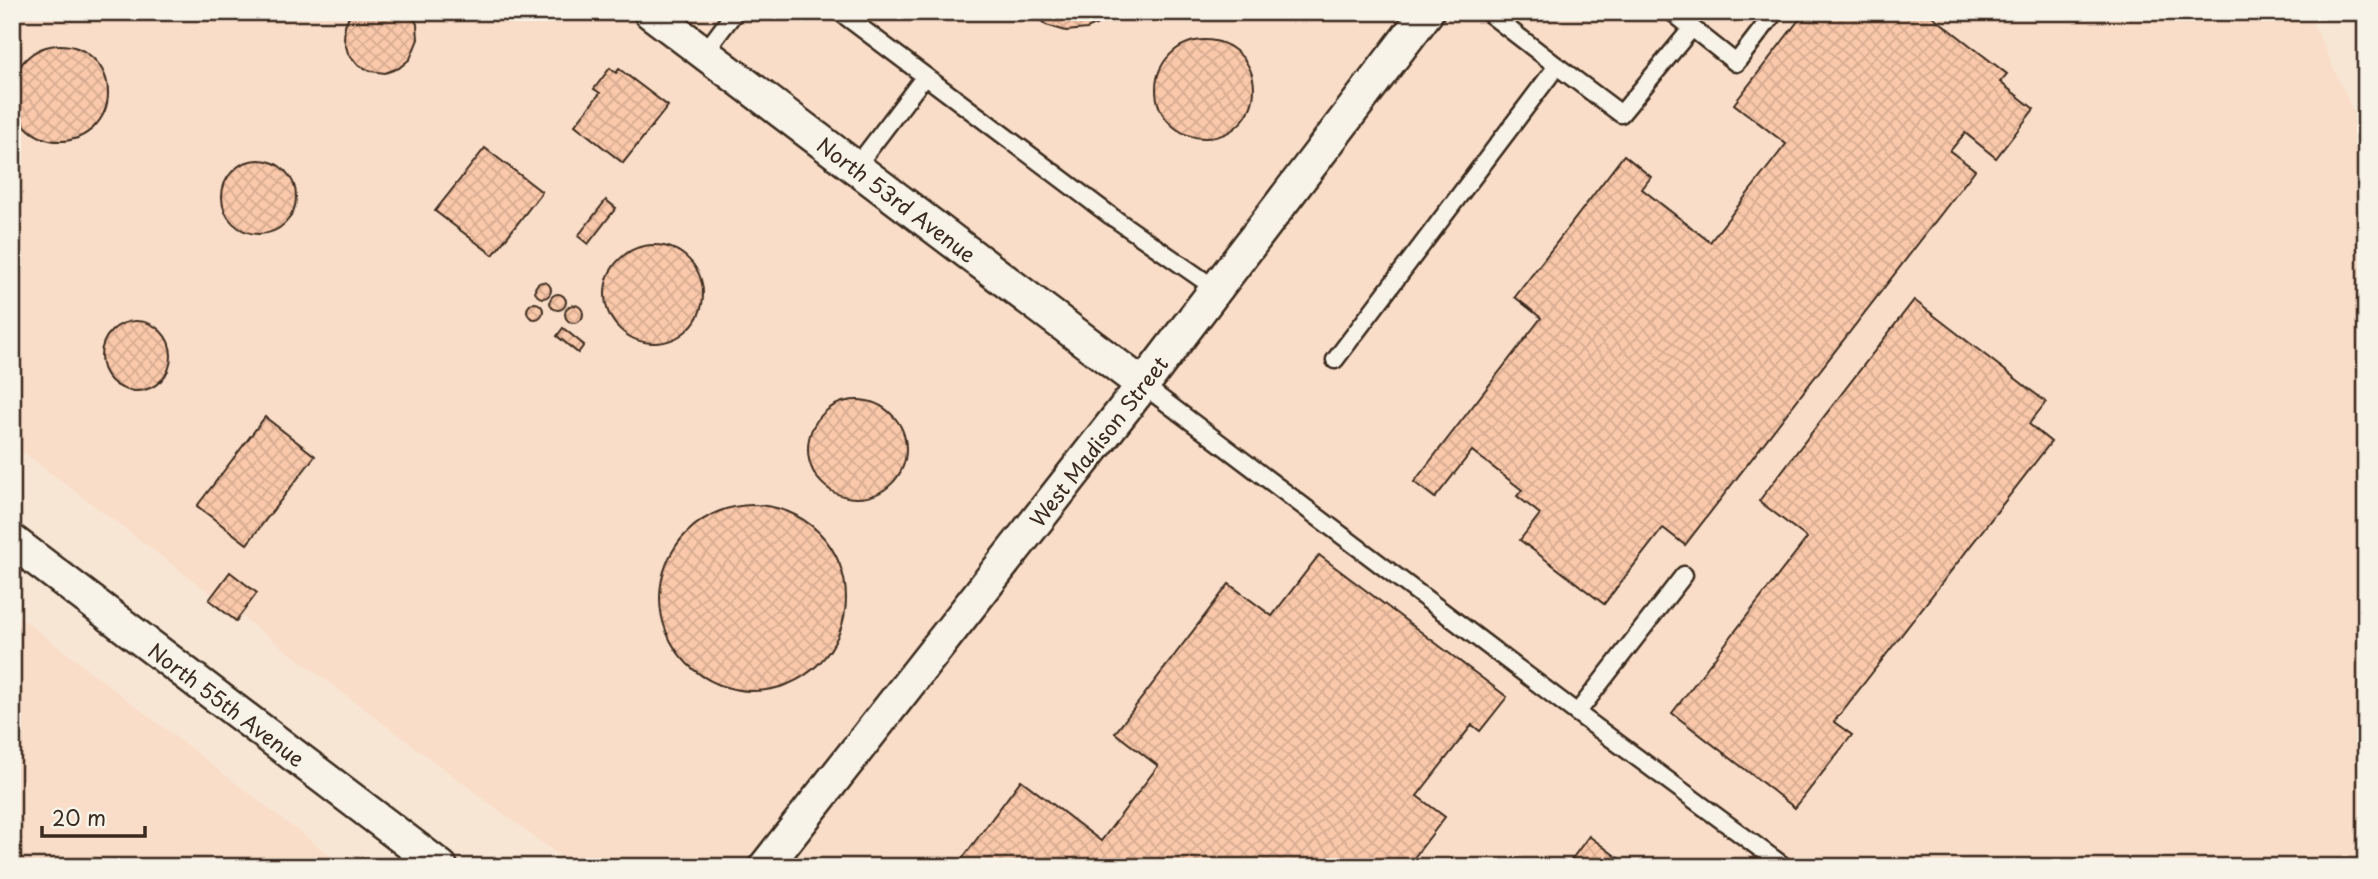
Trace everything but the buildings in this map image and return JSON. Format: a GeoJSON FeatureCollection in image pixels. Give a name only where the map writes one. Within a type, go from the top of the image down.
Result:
{"type":"FeatureCollection","features":[{"type":"Feature","properties":{"kind":"street","name":"North 53rd Avenue"},"geometry":{"type":"LineString","coordinates":[[650,12],[1143,385]]}},
{"type":"Feature","properties":{"kind":"street","name":"West Madison Street"},"geometry":{"type":"LineString","coordinates":[[765,867],[1143,385],[1427,12]]}},
{"type":"Feature","properties":{"kind":"street","name":"North 55th Avenue"},"geometry":{"type":"LineString","coordinates":[[12,541],[441,867]]}},
{"type":"Feature","properties":{"kind":"lane"},"geometry":{"type":"LineString","coordinates":[[704,53],[735,12]]}},
{"type":"Feature","properties":{"kind":"lane"},"geometry":{"type":"LineString","coordinates":[[840,12],[1111,216],[1216,289]]}},
{"type":"Feature","properties":{"kind":"lane"},"geometry":{"type":"LineString","coordinates":[[1487,12],[1621,114],[1692,28]]}},
{"type":"Feature","properties":{"kind":"lane"},"geometry":{"type":"LineString","coordinates":[[1672,12],[1736,63],[1775,12]]}},
{"type":"Feature","properties":{"kind":"lane"},"geometry":{"type":"LineString","coordinates":[[1335,360],[1557,66]]}},
{"type":"Feature","properties":{"kind":"lane"},"geometry":{"type":"LineString","coordinates":[[855,168],[925,76]]}},
{"type":"Feature","properties":{"kind":"lane"},"geometry":{"type":"LineString","coordinates":[[1143,385],[1785,867]]}},
{"type":"Feature","properties":{"kind":"lane"},"geometry":{"type":"LineString","coordinates":[[1577,713],[1684,575]]}},
{"type":"Feature","properties":{"kind":"shaded area"},"geometry":{"type":"Polygon","coordinates":[[[12,12],[2308,12],[2366,139],[2366,821],[2351,867],[574,867],[12,444],[12,12]]]}},
{"type":"Feature","properties":{"kind":"shaded area"},"geometry":{"type":"Polygon","coordinates":[[[12,611],[345,867],[12,867],[12,611]]]}}]}
